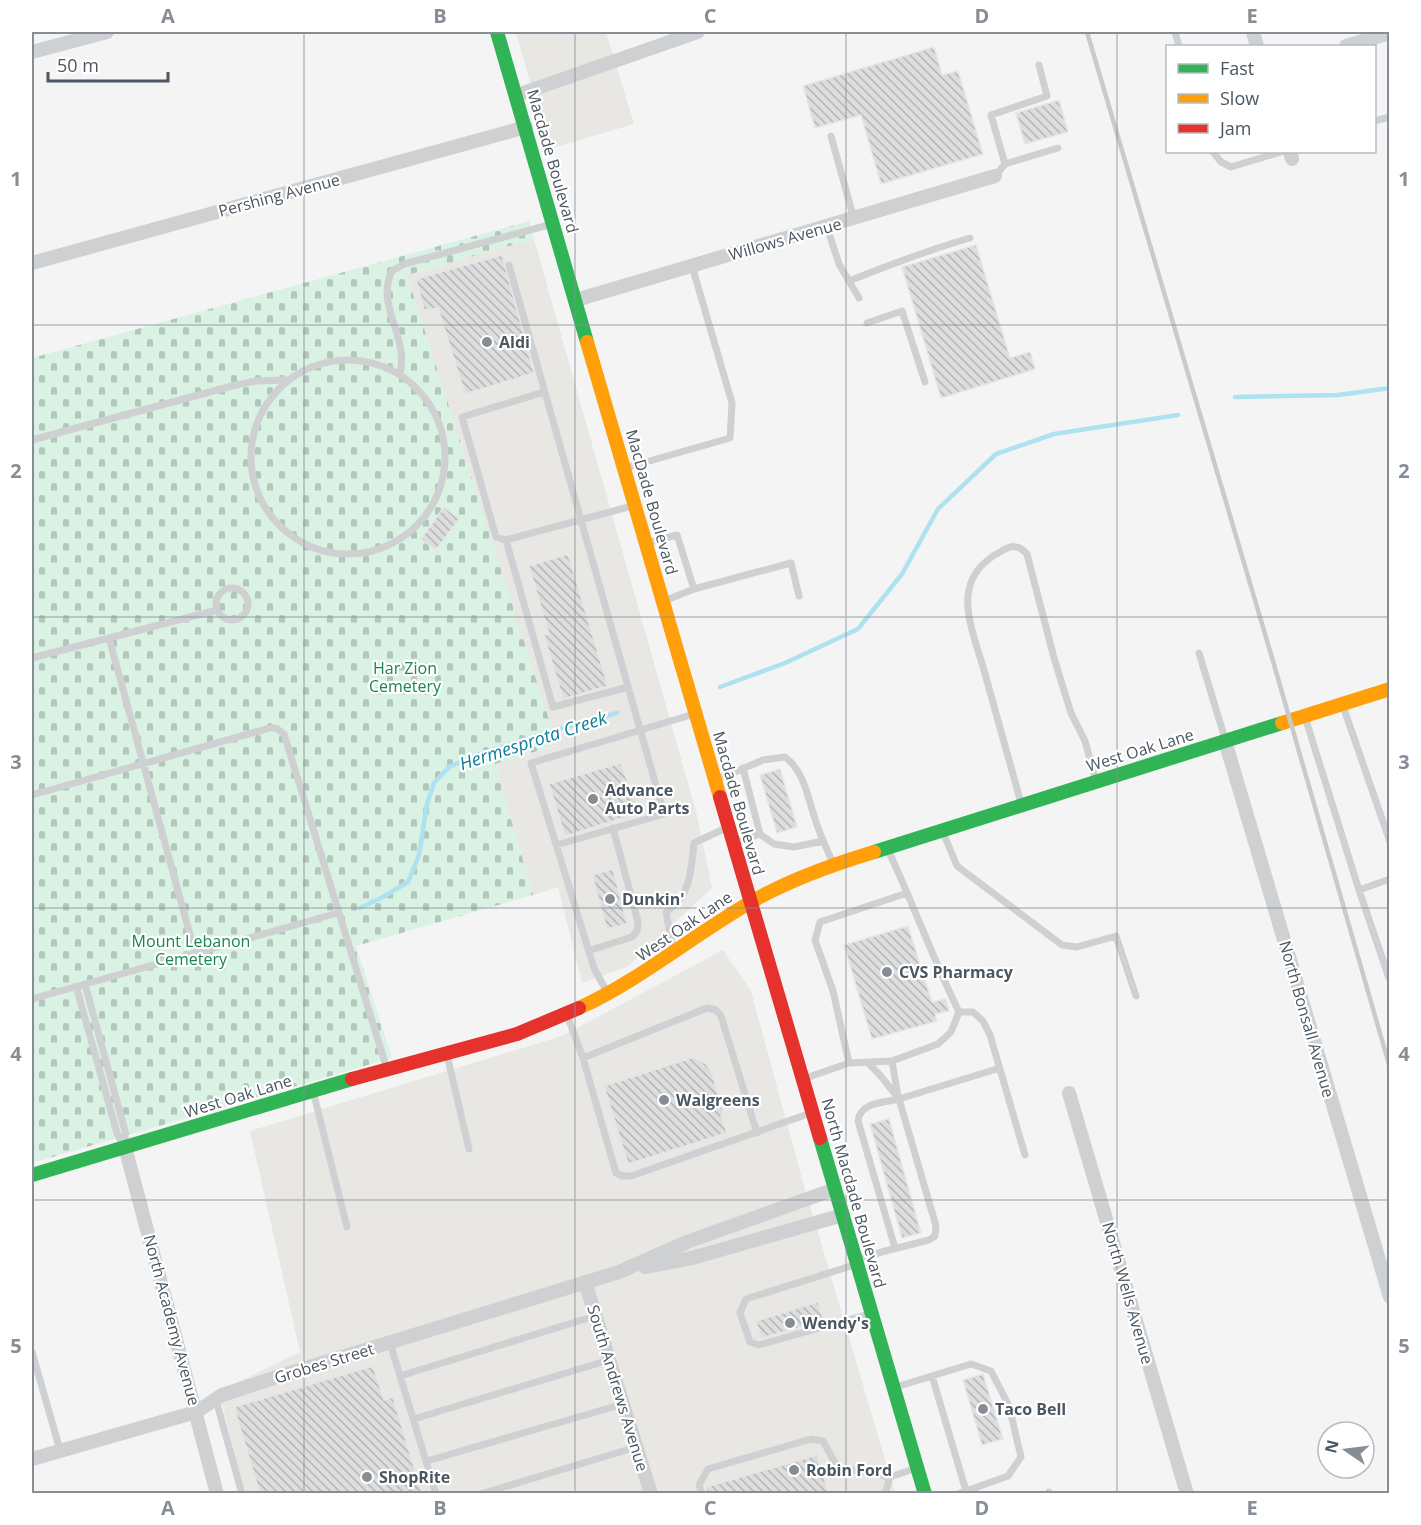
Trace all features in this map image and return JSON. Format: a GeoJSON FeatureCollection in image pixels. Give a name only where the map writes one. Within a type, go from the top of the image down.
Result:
{"type":"FeatureCollection","features":[{"type":"Feature","properties":{"kind":"main road","name":"Macdade Boulevard"},"geometry":{"type":"LineString","coordinates":[[498,32],[576,300]]}},
{"type":"Feature","properties":{"kind":"main road","name":"MacDade Boulevard"},"geometry":{"type":"LineString","coordinates":[[576,300],[697,713]]}},
{"type":"Feature","properties":{"kind":"main road","name":"West Oak Lane"},"geometry":{"type":"LineString","coordinates":[[32,1175],[387,1068],[517,1034],[567,1015],[608,995],[751,902],[801,877],[942,830],[1389,689]]}},
{"type":"Feature","properties":{"kind":"main road","name":"Macdade Boulevard"},"geometry":{"type":"LineString","coordinates":[[697,713],[751,902]]}},
{"type":"Feature","properties":{"kind":"main road","name":"North Macdade Boulevard"},"geometry":{"type":"LineString","coordinates":[[751,902],[926,1494]]}},
{"type":"Feature","properties":{"kind":"street"},"geometry":{"type":"LineString","coordinates":[[32,52],[63,37],[106,32]]}},
{"type":"Feature","properties":{"kind":"street"},"geometry":{"type":"LineString","coordinates":[[517,95],[698,32]]}},
{"type":"Feature","properties":{"kind":"street"},"geometry":{"type":"LineString","coordinates":[[1349,45],[1389,33]]}},
{"type":"Feature","properties":{"kind":"street","name":"Pershing Avenue"},"geometry":{"type":"LineString","coordinates":[[32,263],[526,128]]}},
{"type":"Feature","properties":{"kind":"street","name":"Willows Avenue"},"geometry":{"type":"LineString","coordinates":[[576,300],[994,176]]}},
{"type":"Feature","properties":{"kind":"street","name":"North Bonsall Avenue"},"geometry":{"type":"LineString","coordinates":[[1225,741],[1389,1297]]}},
{"type":"Feature","properties":{"kind":"street","name":"North Wells Avenue"},"geometry":{"type":"LineString","coordinates":[[1069,1093],[1187,1494]]}},
{"type":"Feature","properties":{"kind":"street","name":"North Academy Avenue"},"geometry":{"type":"LineString","coordinates":[[125,1147],[217,1494]]}},
{"type":"Feature","properties":{"kind":"street","name":"Grobes Street"},"geometry":{"type":"LineString","coordinates":[[619,1272],[698,1238],[835,1189]]}},
{"type":"Feature","properties":{"kind":"street","name":"Grobes Street"},"geometry":{"type":"LineString","coordinates":[[32,1458],[196,1412],[222,1395],[585,1282],[619,1272],[692,1258],[843,1215]]}},
{"type":"Feature","properties":{"kind":"street","name":"South Andrews Avenue"},"geometry":{"type":"LineString","coordinates":[[585,1282],[648,1493]]}},
{"type":"Feature","properties":{"kind":"lane"},"geometry":{"type":"LineString","coordinates":[[1005,164],[990,115],[1047,96],[1039,65]]}},
{"type":"Feature","properties":{"kind":"lane"},"geometry":{"type":"LineString","coordinates":[[831,136],[854,219]]}},
{"type":"Feature","properties":{"kind":"lane"},"geometry":{"type":"LineString","coordinates":[[994,176],[1005,164],[1058,148]]}},
{"type":"Feature","properties":{"kind":"lane"},"geometry":{"type":"LineString","coordinates":[[1214,153],[1221,162],[1232,167],[1288,154]]}},
{"type":"Feature","properties":{"kind":"lane"},"geometry":{"type":"LineString","coordinates":[[400,374],[401,350],[386,290],[392,271],[404,264],[554,224]]}},
{"type":"Feature","properties":{"kind":"lane"},"geometry":{"type":"LineString","coordinates":[[827,227],[839,264],[859,298]]}},
{"type":"Feature","properties":{"kind":"lane"},"geometry":{"type":"LineString","coordinates":[[849,281],[911,256],[970,238]]}},
{"type":"Feature","properties":{"kind":"lane"},"geometry":{"type":"LineString","coordinates":[[509,265],[664,814],[556,845]]}},
{"type":"Feature","properties":{"kind":"lane"},"geometry":{"type":"LineString","coordinates":[[625,468],[730,438],[732,403],[692,266]]}},
{"type":"Feature","properties":{"kind":"lane"},"geometry":{"type":"LineString","coordinates":[[867,323],[902,311],[925,382]]}},
{"type":"Feature","properties":{"kind":"lane"},"geometry":{"type":"LineString","coordinates":[[342,359],[372,362],[400,374],[424,396],[440,424],[445,457],[440,489],[424,518],[399,540],[369,552],[336,554],[305,545],[278,526],[259,499],[250,467],[252,435],[265,404],[287,380],[313,365],[342,359]]}},
{"type":"Feature","properties":{"kind":"lane"},"geometry":{"type":"LineString","coordinates":[[32,440],[232,386],[256,381],[287,380]]}},
{"type":"Feature","properties":{"kind":"lane"},"geometry":{"type":"LineString","coordinates":[[544,392],[462,417],[496,537],[506,540],[636,505]]}},
{"type":"Feature","properties":{"kind":"lane"},"geometry":{"type":"LineString","coordinates":[[647,543],[677,536],[694,589]]}},
{"type":"Feature","properties":{"kind":"lane"},"geometry":{"type":"LineString","coordinates":[[506,540],[553,707],[628,687]]}},
{"type":"Feature","properties":{"kind":"lane"},"geometry":{"type":"LineString","coordinates":[[1022,805],[967,602],[969,588],[975,574],[995,554],[1010,546],[1016,546],[1027,554],[1054,658],[1071,713],[1085,741],[1096,781]]}},
{"type":"Feature","properties":{"kind":"lane"},"geometry":{"type":"LineString","coordinates":[[664,601],[694,589],[791,563],[799,596]]}},
{"type":"Feature","properties":{"kind":"lane"},"geometry":{"type":"LineString","coordinates":[[236,589],[246,599],[246,610],[234,620],[224,618],[217,610],[216,600],[226,590],[236,589]]}},
{"type":"Feature","properties":{"kind":"lane"},"geometry":{"type":"LineString","coordinates":[[32,658],[217,610]]}},
{"type":"Feature","properties":{"kind":"lane"},"geometry":{"type":"LineString","coordinates":[[109,638],[195,953]]}},
{"type":"Feature","properties":{"kind":"lane"},"geometry":{"type":"LineString","coordinates":[[1199,653],[1225,741]]}},
{"type":"Feature","properties":{"kind":"lane"},"geometry":{"type":"LineString","coordinates":[[1342,704],[1389,842]]}},
{"type":"Feature","properties":{"kind":"lane"},"geometry":{"type":"LineString","coordinates":[[608,995],[588,951],[531,763],[697,713]]}},
{"type":"Feature","properties":{"kind":"lane"},"geometry":{"type":"LineString","coordinates":[[1304,716],[1389,978]]}},
{"type":"Feature","properties":{"kind":"lane"},"geometry":{"type":"LineString","coordinates":[[32,795],[270,729],[276,728],[284,734],[387,1068]]}},
{"type":"Feature","properties":{"kind":"lane"},"geometry":{"type":"LineString","coordinates":[[715,780],[763,760],[785,758],[793,763],[804,785],[822,841],[834,865]]}},
{"type":"Feature","properties":{"kind":"lane"},"geometry":{"type":"LineString","coordinates":[[743,768],[760,834],[774,844],[794,847],[822,841]]}},
{"type":"Feature","properties":{"kind":"lane"},"geometry":{"type":"LineString","coordinates":[[674,953],[666,912],[685,894],[691,875],[694,843],[729,827]]}},
{"type":"Feature","properties":{"kind":"lane"},"geometry":{"type":"LineString","coordinates":[[588,951],[632,937],[637,932],[638,922],[613,828]]}},
{"type":"Feature","properties":{"kind":"lane"},"geometry":{"type":"LineString","coordinates":[[942,830],[957,866],[1062,945],[1077,947],[1116,936],[1136,996]]}},
{"type":"Feature","properties":{"kind":"lane"},"geometry":{"type":"LineString","coordinates":[[734,843],[760,834]]}},
{"type":"Feature","properties":{"kind":"lane"},"geometry":{"type":"LineString","coordinates":[[803,1079],[849,1063],[892,1061],[938,1044],[951,1032],[959,1012],[887,848]]}},
{"type":"Feature","properties":{"kind":"lane"},"geometry":{"type":"LineString","coordinates":[[1359,890],[1389,879]]}},
{"type":"Feature","properties":{"kind":"lane"},"geometry":{"type":"LineString","coordinates":[[849,1063],[833,991],[815,940],[820,922],[908,892]]}},
{"type":"Feature","properties":{"kind":"lane"},"geometry":{"type":"LineString","coordinates":[[32,999],[338,913]]}},
{"type":"Feature","properties":{"kind":"lane"},"geometry":{"type":"LineString","coordinates":[[85,984],[125,1131],[125,1147]]}},
{"type":"Feature","properties":{"kind":"lane"},"geometry":{"type":"LineString","coordinates":[[76,986],[117,1133],[125,1147]]}},
{"type":"Feature","properties":{"kind":"lane"},"geometry":{"type":"LineString","coordinates":[[582,1058],[707,1008],[716,1010],[721,1016],[757,1133]]}},
{"type":"Feature","properties":{"kind":"lane"},"geometry":{"type":"LineString","coordinates":[[959,1012],[973,1012],[983,1021],[990,1035],[1025,1155]]}},
{"type":"Feature","properties":{"kind":"lane"},"geometry":{"type":"LineString","coordinates":[[567,1015],[616,1173],[622,1176],[631,1176],[813,1113]]}},
{"type":"Feature","properties":{"kind":"lane"},"geometry":{"type":"LineString","coordinates":[[446,1053],[469,1149]]}},
{"type":"Feature","properties":{"kind":"lane"},"geometry":{"type":"LineString","coordinates":[[872,1313],[759,1345],[750,1342],[740,1312],[746,1299],[895,1248],[929,1240],[935,1236],[936,1226],[899,1099],[892,1061]]}},
{"type":"Feature","properties":{"kind":"lane"},"geometry":{"type":"LineString","coordinates":[[868,1063],[899,1099]]}},
{"type":"Feature","properties":{"kind":"lane"},"geometry":{"type":"LineString","coordinates":[[895,1248],[858,1121],[859,1113],[864,1107],[899,1099],[1000,1068]]}},
{"type":"Feature","properties":{"kind":"lane"},"geometry":{"type":"LineString","coordinates":[[313,1091],[347,1227]]}},
{"type":"Feature","properties":{"kind":"lane"},"geometry":{"type":"LineString","coordinates":[[400,1376],[595,1316]]}},
{"type":"Feature","properties":{"kind":"lane"},"geometry":{"type":"LineString","coordinates":[[390,1343],[436,1494]]}},
{"type":"Feature","properties":{"kind":"lane"},"geometry":{"type":"LineString","coordinates":[[32,1352],[60,1450]]}},
{"type":"Feature","properties":{"kind":"lane"},"geometry":{"type":"LineString","coordinates":[[414,1419],[609,1360]]}},
{"type":"Feature","properties":{"kind":"lane"},"geometry":{"type":"LineString","coordinates":[[894,1388],[971,1364],[991,1371],[1009,1406],[1021,1457],[1008,1476],[958,1494]]}},
{"type":"Feature","properties":{"kind":"lane"},"geometry":{"type":"LineString","coordinates":[[933,1376],[966,1491]]}},
{"type":"Feature","properties":{"kind":"lane"},"geometry":{"type":"LineString","coordinates":[[216,1400],[242,1494]]}},
{"type":"Feature","properties":{"kind":"lane"},"geometry":{"type":"LineString","coordinates":[[427,1461],[623,1404]]}},
{"type":"Feature","properties":{"kind":"lane"},"geometry":{"type":"LineString","coordinates":[[702,1494],[699,1485],[708,1469],[811,1439],[823,1440],[835,1463],[842,1468],[890,1477],[918,1467]]}},
{"type":"Feature","properties":{"kind":"lane"},"geometry":{"type":"LineString","coordinates":[[481,1494],[636,1447]]}},
{"type":"Feature","properties":{"kind":"lane"},"geometry":{"type":"LineString","coordinates":[[885,1494],[890,1477]]}},
{"type":"Feature","properties":{"kind":"shaded area"},"geometry":{"type":"Polygon","coordinates":[[[516,32],[606,32],[634,124],[549,149],[516,32]]]}},
{"type":"Feature","properties":{"kind":"shaded area"},"geometry":{"type":"Polygon","coordinates":[[[534,239],[697,815],[712,888],[627,967],[582,983],[558,887],[533,895],[495,764],[556,746],[407,275],[534,239]]]}},
{"type":"Feature","properties":{"kind":"shaded area"},"geometry":{"type":"Polygon","coordinates":[[[723,950],[751,991],[803,1182],[895,1493],[244,1493],[219,1391],[300,1352],[250,1131],[562,1036],[723,950]]]}},
{"type":"Feature","properties":{"kind":"green space"},"geometry":{"type":"Polygon","coordinates":[[[529,221],[534,239],[407,275],[557,745],[495,764],[533,895],[356,946],[392,1058],[32,1163],[32,358],[529,221]]]}},
{"type":"Feature","properties":{"kind":"building"},"geometry":{"type":"Polygon","coordinates":[[[934,47],[942,75],[958,71],[983,154],[881,184],[861,115],[815,128],[803,86],[934,47]]]}},
{"type":"Feature","properties":{"kind":"building"},"geometry":{"type":"Polygon","coordinates":[[[1059,100],[1068,132],[1025,144],[1016,113],[1059,100]]]}},
{"type":"Feature","properties":{"kind":"building"},"geometry":{"type":"Polygon","coordinates":[[[976,245],[1010,358],[1030,352],[1035,369],[941,398],[902,267],[976,245]]]}},
{"type":"Feature","properties":{"kind":"building","name":"Aldi"},"geometry":{"type":"Polygon","coordinates":[[[502,255],[534,373],[465,394],[438,308],[424,310],[416,279],[502,255]]]}},
{"type":"Feature","properties":{"kind":"building"},"geometry":{"type":"Polygon","coordinates":[[[444,507],[459,519],[436,550],[421,539],[444,507]]]}},
{"type":"Feature","properties":{"kind":"building"},"geometry":{"type":"Polygon","coordinates":[[[568,554],[608,686],[563,699],[544,635],[549,634],[529,566],[568,554]]]}},
{"type":"Feature","properties":{"kind":"building","name":"Advance Auto Parts"},"geometry":{"type":"Polygon","coordinates":[[[621,763],[639,813],[565,836],[549,784],[621,763]]]}},
{"type":"Feature","properties":{"kind":"building"},"geometry":{"type":"Polygon","coordinates":[[[780,769],[797,827],[777,833],[760,775],[780,769]]]}},
{"type":"Feature","properties":{"kind":"building","name":"Dunkin'"},"geometry":{"type":"Polygon","coordinates":[[[613,869],[627,924],[607,929],[592,875],[613,869]]]}},
{"type":"Feature","properties":{"kind":"building","name":"CVS Pharmacy"},"geometry":{"type":"Polygon","coordinates":[[[908,926],[932,1002],[946,999],[949,1011],[935,1014],[937,1021],[872,1039],[844,945],[908,926]]]}},
{"type":"Feature","properties":{"kind":"building","name":"Walgreens"},"geometry":{"type":"Polygon","coordinates":[[[694,1057],[706,1064],[712,1073],[727,1133],[628,1164],[604,1086],[694,1057]]]}},
{"type":"Feature","properties":{"kind":"building"},"geometry":{"type":"Polygon","coordinates":[[[889,1119],[921,1233],[902,1238],[870,1124],[889,1119]]]}},
{"type":"Feature","properties":{"kind":"building","name":"Wendy's"},"geometry":{"type":"Polygon","coordinates":[[[818,1302],[824,1321],[761,1338],[756,1321],[818,1302]]]}},
{"type":"Feature","properties":{"kind":"building"},"geometry":{"type":"Polygon","coordinates":[[[373,1366],[384,1400],[393,1397],[422,1494],[260,1494],[234,1407],[373,1366]]]}},
{"type":"Feature","properties":{"kind":"building","name":"Taco Bell"},"geometry":{"type":"Polygon","coordinates":[[[983,1374],[1003,1439],[982,1445],[963,1380],[983,1374]]]}},
{"type":"Feature","properties":{"kind":"building","name":"Robin Ford"},"geometry":{"type":"Polygon","coordinates":[[[817,1455],[829,1494],[707,1494],[706,1487],[817,1455]]]}},
{"type":"Feature","properties":{"kind":"waterway","name":"Hermesprota Creek"},"geometry":{"type":"LineString","coordinates":[[1235,397],[1338,395],[1390,388]]}},
{"type":"Feature","properties":{"kind":"waterway","name":"Hermesprota Creek"},"geometry":{"type":"LineString","coordinates":[[720,687],[785,663],[858,629],[902,574],[938,509],[996,454],[1054,434],[1178,415]]}},
{"type":"Feature","properties":{"kind":"waterway","name":"Hermesprota Creek"},"geometry":{"type":"LineString","coordinates":[[360,908],[408,882],[419,855],[427,804],[434,783],[449,767],[477,755],[617,713]]}},
{"type":"Feature","properties":{"kind":"railway"},"geometry":{"type":"LineString","coordinates":[[1087,32],[1273,661],[1390,1068]]}},
{"type":"Feature","properties":{"kind":"traffic: fast"},"geometry":{"type":"LineString","coordinates":[[497,32],[587,342]]}},
{"type":"Feature","properties":{"kind":"traffic: fast"},"geometry":{"type":"LineString","coordinates":[[874,852],[1282,723]]}},
{"type":"Feature","properties":{"kind":"traffic: fast"},"geometry":{"type":"LineString","coordinates":[[32,1175],[352,1079]]}},
{"type":"Feature","properties":{"kind":"traffic: fast"},"geometry":{"type":"LineString","coordinates":[[820,1138],[925,1494]]}},
{"type":"Feature","properties":{"kind":"traffic: slow"},"geometry":{"type":"LineString","coordinates":[[587,342],[720,797]]}},
{"type":"Feature","properties":{"kind":"traffic: slow"},"geometry":{"type":"LineString","coordinates":[[1282,723],[1390,689]]}},
{"type":"Feature","properties":{"kind":"traffic: slow"},"geometry":{"type":"LineString","coordinates":[[579,1008],[645,971],[765,894],[842,862],[874,852]]}},
{"type":"Feature","properties":{"kind":"traffic: jam"},"geometry":{"type":"LineString","coordinates":[[720,797],[820,1138]]}},
{"type":"Feature","properties":{"kind":"traffic: jam"},"geometry":{"type":"LineString","coordinates":[[352,1079],[517,1034],[579,1008]]}},
{"type":"Feature","properties":{"kind":"place","name":"Aldi"},"geometry":{"type":"Point","coordinates":[487,342]}},
{"type":"Feature","properties":{"kind":"place","name":"Advance Auto Parts"},"geometry":{"type":"Point","coordinates":[593,799]}},
{"type":"Feature","properties":{"kind":"place","name":"Dunkin'"},"geometry":{"type":"Point","coordinates":[610,899]}},
{"type":"Feature","properties":{"kind":"place","name":"CVS Pharmacy"},"geometry":{"type":"Point","coordinates":[887,972]}},
{"type":"Feature","properties":{"kind":"place","name":"Walgreens"},"geometry":{"type":"Point","coordinates":[664,1100]}},
{"type":"Feature","properties":{"kind":"place","name":"Wendy's"},"geometry":{"type":"Point","coordinates":[790,1323]}},
{"type":"Feature","properties":{"kind":"place","name":"Taco Bell"},"geometry":{"type":"Point","coordinates":[983,1409]}},
{"type":"Feature","properties":{"kind":"place","name":"Robin Ford"},"geometry":{"type":"Point","coordinates":[794,1470]}},
{"type":"Feature","properties":{"kind":"place","name":"ShopRite"},"geometry":{"type":"Point","coordinates":[367,1477]}},
{"type":"Feature","properties":{"kind":"park label","name":"Har Zion Cemetery"},"geometry":{"type":"Point","coordinates":[405,677]}},
{"type":"Feature","properties":{"kind":"park label","name":"Mount Lebanon Cemetery"},"geometry":{"type":"Point","coordinates":[191,950]}}]}
